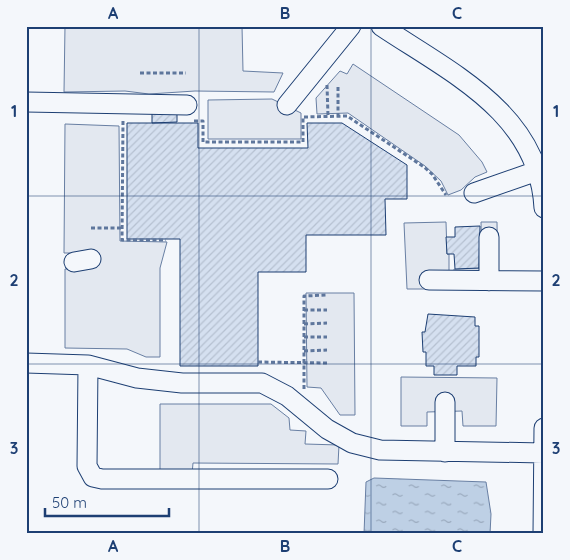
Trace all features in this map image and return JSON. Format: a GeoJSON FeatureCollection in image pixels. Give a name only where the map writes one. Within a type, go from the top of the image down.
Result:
{"type":"FeatureCollection","features":[{"type":"Feature","properties":{"kind":"street"},"geometry":{"type":"LineString","coordinates":[[287,105],[351,26]]}},
{"type":"Feature","properties":{"kind":"street"},"geometry":{"type":"LineString","coordinates":[[381,26],[478,92],[499,109],[524,140],[537,171],[544,208]]}},
{"type":"Feature","properties":{"kind":"street"},"geometry":{"type":"LineString","coordinates":[[26,102],[186,113]]}},
{"type":"Feature","properties":{"kind":"street"},"geometry":{"type":"LineString","coordinates":[[474,193],[537,171]]}},
{"type":"Feature","properties":{"kind":"street"},"geometry":{"type":"LineString","coordinates":[[489,237],[490,281]]}},
{"type":"Feature","properties":{"kind":"street"},"geometry":{"type":"LineString","coordinates":[[429,280],[544,281]]}},
{"type":"Feature","properties":{"kind":"street"},"geometry":{"type":"LineString","coordinates":[[26,363],[88,365],[137,378],[182,382],[262,383],[288,396],[327,429],[352,443],[380,450],[543,453]]}},
{"type":"Feature","properties":{"kind":"street"},"geometry":{"type":"LineString","coordinates":[[88,365],[87,466],[93,477],[102,479],[328,479]]}},
{"type":"Feature","properties":{"kind":"street"},"geometry":{"type":"LineString","coordinates":[[445,402],[445,452]]}},
{"type":"Feature","properties":{"kind":"street"},"geometry":{"type":"LineString","coordinates":[[543,534],[544,428]]}},
{"type":"Feature","properties":{"kind":"path"},"geometry":{"type":"LineString","coordinates":[[140,74],[186,73]]}},
{"type":"Feature","properties":{"kind":"path"},"geometry":{"type":"LineString","coordinates":[[326,83],[328,116]]}},
{"type":"Feature","properties":{"kind":"path"},"geometry":{"type":"LineString","coordinates":[[338,87],[338,116]]}},
{"type":"Feature","properties":{"kind":"path"},"geometry":{"type":"LineString","coordinates":[[186,113],[204,121],[203,142],[303,142],[304,117],[348,116],[424,167],[436,179],[446,195]]}},
{"type":"Feature","properties":{"kind":"path"},"geometry":{"type":"LineString","coordinates":[[131,121],[122,121],[122,240],[166,240]]}},
{"type":"Feature","properties":{"kind":"path"},"geometry":{"type":"LineString","coordinates":[[91,228],[122,228]]}},
{"type":"Feature","properties":{"kind":"path"},"geometry":{"type":"LineString","coordinates":[[304,392],[304,296],[327,296]]}},
{"type":"Feature","properties":{"kind":"path"},"geometry":{"type":"LineString","coordinates":[[304,310],[327,310]]}},
{"type":"Feature","properties":{"kind":"path"},"geometry":{"type":"LineString","coordinates":[[304,324],[327,324]]}},
{"type":"Feature","properties":{"kind":"path"},"geometry":{"type":"LineString","coordinates":[[304,337],[327,337]]}},
{"type":"Feature","properties":{"kind":"path"},"geometry":{"type":"LineString","coordinates":[[304,351],[327,350]]}},
{"type":"Feature","properties":{"kind":"path"},"geometry":{"type":"LineString","coordinates":[[258,362],[327,363]]}},
{"type":"Feature","properties":{"kind":"shaded area"},"geometry":{"type":"Polygon","coordinates":[[[65,26],[242,26],[243,71],[283,73],[274,92],[195,91],[149,94],[125,91],[64,92],[65,26]]]}},
{"type":"Feature","properties":{"kind":"shaded area"},"geometry":{"type":"Polygon","coordinates":[[[353,64],[459,135],[482,162],[487,172],[475,177],[461,190],[448,195],[441,181],[425,166],[348,113],[317,114],[316,98],[340,71],[347,74],[353,64]]]}},
{"type":"Feature","properties":{"kind":"shaded area"},"geometry":{"type":"Polygon","coordinates":[[[272,99],[301,113],[301,139],[208,139],[208,100],[272,99]]]}},
{"type":"Feature","properties":{"kind":"shaded area"},"geometry":{"type":"Polygon","coordinates":[[[65,124],[119,126],[120,241],[167,242],[160,268],[160,357],[146,357],[127,349],[65,348],[65,269],[80,269],[80,253],[64,253],[65,124]]]}},
{"type":"Feature","properties":{"kind":"shaded area"},"geometry":{"type":"Polygon","coordinates":[[[446,222],[449,271],[452,271],[455,269],[482,268],[481,222],[497,222],[498,289],[407,289],[404,223],[446,222]]]}},
{"type":"Feature","properties":{"kind":"shaded area"},"geometry":{"type":"Polygon","coordinates":[[[306,293],[354,293],[355,415],[340,415],[321,388],[307,387],[306,293]]]}},
{"type":"Feature","properties":{"kind":"shaded area"},"geometry":{"type":"Polygon","coordinates":[[[401,377],[497,378],[496,426],[463,426],[462,411],[427,412],[427,426],[401,426],[401,377]]]}},
{"type":"Feature","properties":{"kind":"shaded area"},"geometry":{"type":"Polygon","coordinates":[[[160,404],[271,404],[289,418],[290,430],[306,431],[305,444],[339,445],[338,464],[193,463],[191,486],[160,486],[160,404]]]}},
{"type":"Feature","properties":{"kind":"water"},"geometry":{"type":"Polygon","coordinates":[[[374,478],[486,482],[491,514],[490,534],[364,534],[366,482],[374,478]]]}},
{"type":"Feature","properties":{"kind":"building"},"geometry":{"type":"Polygon","coordinates":[[[152,97],[177,97],[177,122],[152,123],[152,97]]]}},
{"type":"Feature","properties":{"kind":"building"},"geometry":{"type":"Polygon","coordinates":[[[127,123],[198,123],[198,148],[308,148],[307,123],[342,123],[407,165],[407,199],[385,199],[386,235],[306,235],[306,272],[258,272],[258,366],[180,366],[180,239],[127,239],[127,123]]]}},
{"type":"Feature","properties":{"kind":"building"},"geometry":{"type":"Polygon","coordinates":[[[480,226],[479,268],[455,269],[454,254],[447,254],[446,237],[455,237],[455,227],[480,226]]]}},
{"type":"Feature","properties":{"kind":"building"},"geometry":{"type":"Polygon","coordinates":[[[428,314],[475,317],[475,326],[479,326],[479,357],[476,357],[476,366],[457,366],[457,375],[434,375],[434,366],[426,366],[426,352],[423,352],[422,332],[425,332],[428,314]]]}}]}
